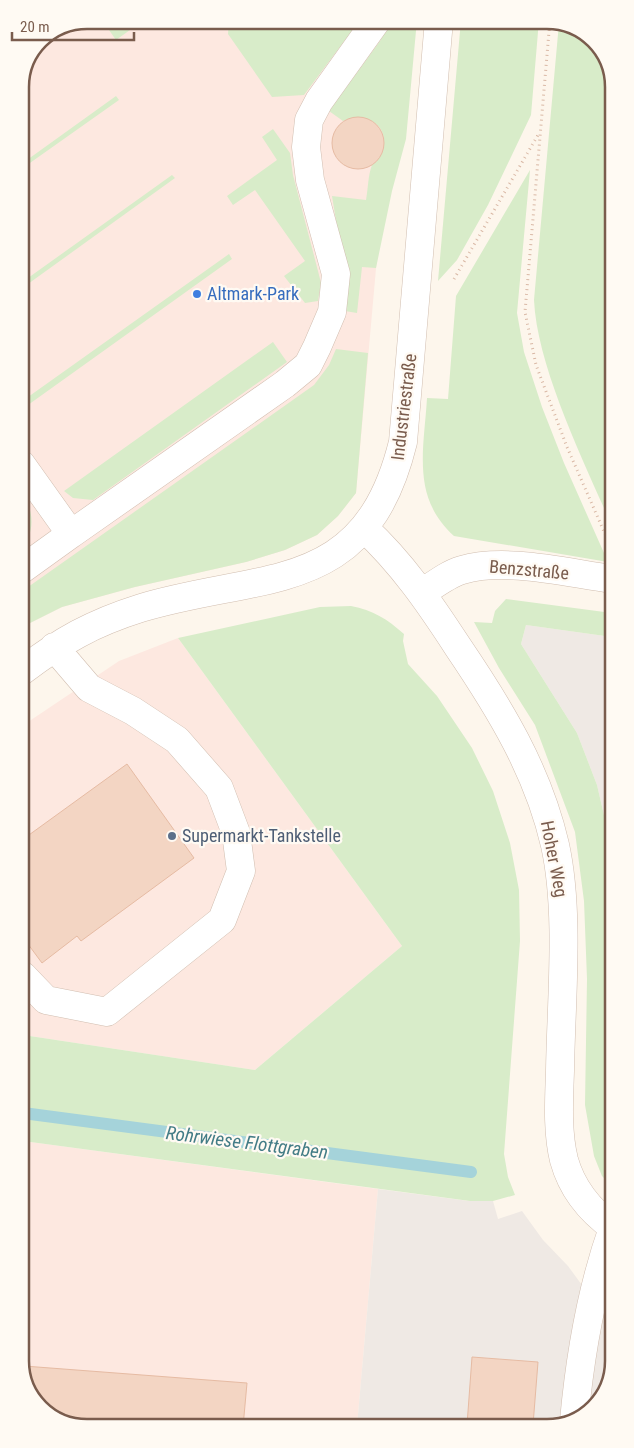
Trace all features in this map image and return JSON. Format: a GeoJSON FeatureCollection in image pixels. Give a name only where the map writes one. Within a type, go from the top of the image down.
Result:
{"type":"FeatureCollection","features":[{"type":"Feature","properties":{"kind":"street"},"geometry":{"type":"LineString","coordinates":[[29,564],[285,384],[308,365],[332,312],[336,274],[310,180],[306,147],[309,120],[318,101],[370,29]]}},
{"type":"Feature","properties":{"kind":"street","name":"Industriestraße"},"geometry":{"type":"LineString","coordinates":[[29,666],[54,647],[81,631],[142,608],[306,570],[320,564],[342,548],[364,528],[382,502],[395,473],[403,442],[438,29]]}},
{"type":"Feature","properties":{"kind":"street"},"geometry":{"type":"LineString","coordinates":[[29,475],[72,534]]}},
{"type":"Feature","properties":{"kind":"street","name":"Hoher Weg"},"geometry":{"type":"LineString","coordinates":[[364,528],[387,550],[422,593],[500,710],[537,783],[555,846],[563,906],[559,1120],[564,1160],[575,1187],[591,1210],[605,1221]]}},
{"type":"Feature","properties":{"kind":"street","name":"Benzstraße"},"geometry":{"type":"LineString","coordinates":[[422,593],[460,570],[485,565],[513,566],[605,578]]}},
{"type":"Feature","properties":{"kind":"street"},"geometry":{"type":"LineString","coordinates":[[29,983],[46,1000],[107,1012],[222,920],[241,871],[236,833],[219,788],[177,740],[133,711],[89,688],[54,647]]}},
{"type":"Feature","properties":{"kind":"street"},"geometry":{"type":"LineString","coordinates":[[575,1412],[579,1373],[604,1301]]}},
{"type":"Feature","properties":{"kind":"path"},"geometry":{"type":"LineString","coordinates":[[549,29],[525,312],[528,336],[536,365],[567,447],[605,534]]}},
{"type":"Feature","properties":{"kind":"path"},"geometry":{"type":"LineString","coordinates":[[450,287],[540,132]]}},
{"type":"Feature","properties":{"kind":"shaded area","name":"Altmark-Park"},"geometry":{"type":"Polygon","coordinates":[[[79,29],[404,29],[379,235],[356,493],[338,516],[317,535],[285,550],[246,562],[135,587],[62,607],[29,624],[29,83],[35,61],[48,43],[58,36],[79,29]]]}},
{"type":"Feature","properties":{"kind":"shaded area"},"geometry":{"type":"Polygon","coordinates":[[[526,625],[605,636],[605,820],[597,785],[577,733],[521,644],[526,625]]]}},
{"type":"Feature","properties":{"kind":"shaded area","name":"Supermarkt-Tankstelle"},"geometry":{"type":"Polygon","coordinates":[[[178,638],[402,946],[255,1070],[29,1036],[29,721],[119,661],[178,638]]]}},
{"type":"Feature","properties":{"kind":"shaded area"},"geometry":{"type":"Polygon","coordinates":[[[29,1142],[378,1189],[358,1419],[83,1419],[58,1412],[38,1394],[30,1373],[29,1362],[29,1142]]]}},
{"type":"Feature","properties":{"kind":"shaded area"},"geometry":{"type":"Polygon","coordinates":[[[378,1189],[469,1201],[493,1201],[498,1219],[522,1211],[543,1240],[568,1266],[605,1317],[605,1362],[602,1380],[593,1397],[580,1410],[566,1416],[555,1419],[358,1419],[378,1189]]]}},
{"type":"Feature","properties":{"kind":"green space"},"geometry":{"type":"Polygon","coordinates":[[[108,29],[131,29],[116,40],[108,29]]]}},
{"type":"Feature","properties":{"kind":"green space"},"geometry":{"type":"Polygon","coordinates":[[[228,29],[353,29],[304,95],[272,97],[228,34],[228,29]]]}},
{"type":"Feature","properties":{"kind":"green space"},"geometry":{"type":"Polygon","coordinates":[[[387,29],[416,29],[406,139],[392,191],[376,268],[362,267],[357,313],[345,311],[340,246],[332,196],[366,200],[372,165],[382,151],[384,137],[377,125],[371,121],[357,118],[343,121],[329,111],[387,29]]]}},
{"type":"Feature","properties":{"kind":"green space"},"geometry":{"type":"Polygon","coordinates":[[[460,29],[538,29],[531,115],[488,205],[457,260],[438,281],[460,29]]]}},
{"type":"Feature","properties":{"kind":"green space"},"geometry":{"type":"Polygon","coordinates":[[[558,30],[576,36],[593,51],[602,68],[605,79],[605,510],[576,444],[553,384],[537,326],[534,300],[558,30]]]}},
{"type":"Feature","properties":{"kind":"green space"},"geometry":{"type":"Polygon","coordinates":[[[116,96],[119,100],[29,164],[29,159],[116,96]]]}},
{"type":"Feature","properties":{"kind":"green space"},"geometry":{"type":"Polygon","coordinates":[[[273,129],[290,153],[293,175],[321,283],[318,301],[305,303],[284,276],[305,261],[255,190],[233,205],[227,196],[277,160],[262,137],[273,129]]]}},
{"type":"Feature","properties":{"kind":"green space"},"geometry":{"type":"Polygon","coordinates":[[[530,170],[517,313],[524,352],[542,407],[564,463],[605,555],[605,561],[454,536],[440,521],[431,505],[423,472],[427,398],[448,399],[456,296],[530,170]]]}},
{"type":"Feature","properties":{"kind":"green space"},"geometry":{"type":"Polygon","coordinates":[[[172,175],[175,178],[29,283],[29,277],[172,175]]]}},
{"type":"Feature","properties":{"kind":"green space"},"geometry":{"type":"Polygon","coordinates":[[[229,254],[232,259],[29,404],[29,396],[229,254]]]}},
{"type":"Feature","properties":{"kind":"green space"},"geometry":{"type":"Polygon","coordinates":[[[273,342],[287,362],[93,500],[73,498],[64,491],[273,342]]]}},
{"type":"Feature","properties":{"kind":"green space"},"geometry":{"type":"Polygon","coordinates":[[[336,349],[368,353],[356,493],[338,516],[317,535],[285,550],[246,562],[135,587],[62,607],[29,624],[29,586],[314,385],[329,365],[336,349]]]}},
{"type":"Feature","properties":{"kind":"green space"},"geometry":{"type":"Polygon","coordinates":[[[29,507],[32,522],[29,536],[29,507]]]}},
{"type":"Feature","properties":{"kind":"green space"},"geometry":{"type":"Polygon","coordinates":[[[506,599],[605,612],[605,636],[526,625],[521,644],[577,733],[597,785],[605,820],[605,1179],[594,1156],[585,1105],[587,979],[584,901],[575,832],[535,725],[499,668],[474,622],[492,623],[495,611],[506,599]]]}},
{"type":"Feature","properties":{"kind":"green space"},"geometry":{"type":"Polygon","coordinates":[[[351,606],[366,610],[392,624],[404,634],[403,641],[408,664],[437,696],[472,748],[493,791],[510,843],[519,890],[520,941],[504,1154],[508,1177],[515,1195],[493,1201],[470,1201],[29,1142],[29,1036],[255,1070],[402,946],[178,638],[320,607],[351,606]]]}},
{"type":"Feature","properties":{"kind":"building"},"geometry":{"type":"Polygon","coordinates":[[[358,117],[372,121],[380,129],[384,143],[380,157],[372,165],[358,169],[344,165],[336,157],[332,143],[336,129],[344,121],[358,117]]]}},
{"type":"Feature","properties":{"kind":"building"},"geometry":{"type":"Polygon","coordinates":[[[127,764],[194,858],[81,941],[77,936],[42,963],[29,945],[29,835],[127,764]]]}},
{"type":"Feature","properties":{"kind":"building"},"geometry":{"type":"Polygon","coordinates":[[[472,1357],[538,1362],[533,1419],[467,1419],[472,1357]]]}},
{"type":"Feature","properties":{"kind":"building"},"geometry":{"type":"Polygon","coordinates":[[[29,1366],[247,1383],[244,1419],[83,1419],[68,1416],[51,1407],[38,1394],[32,1380],[29,1366]]]}},
{"type":"Feature","properties":{"kind":"waterway","name":"Rohrwiese Flottgraben"},"geometry":{"type":"LineString","coordinates":[[29,1114],[471,1172]]}},
{"type":"Feature","properties":{"kind":"place","name":"Altmark-Park"},"geometry":{"type":"Point","coordinates":[197,294]}},
{"type":"Feature","properties":{"kind":"place","name":"Supermarkt-Tankstelle"},"geometry":{"type":"Point","coordinates":[172,836]}}]}
